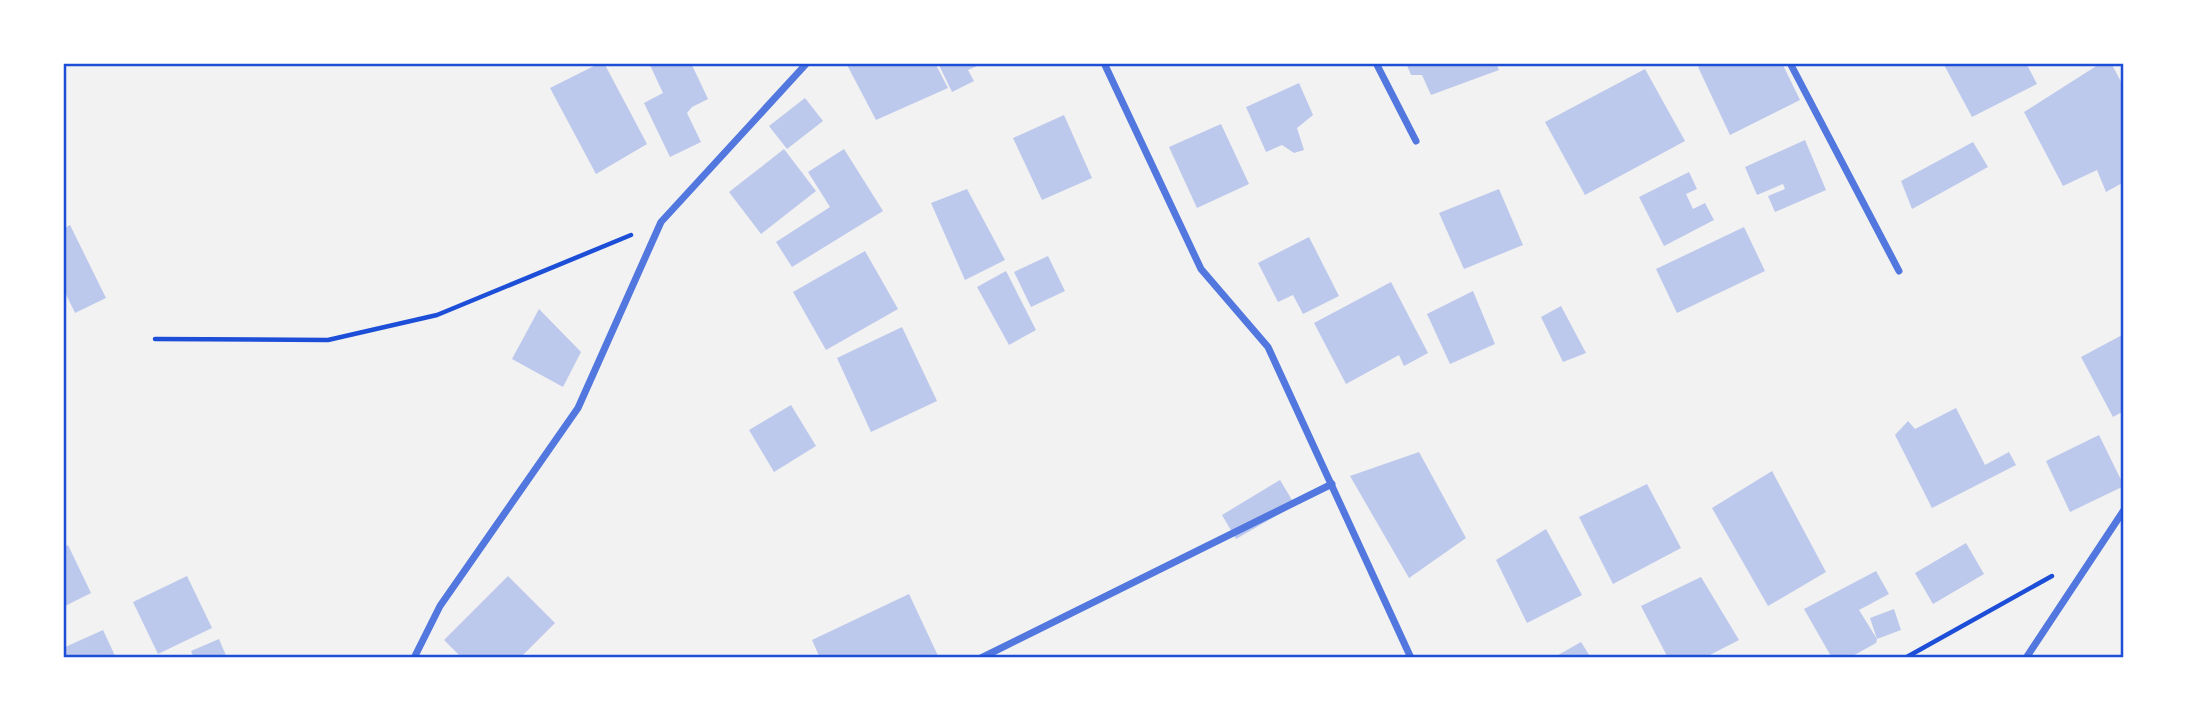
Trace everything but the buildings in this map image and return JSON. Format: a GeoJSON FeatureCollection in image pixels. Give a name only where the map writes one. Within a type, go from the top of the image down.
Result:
{"type":"FeatureCollection","features":[{"type":"Feature","properties":{"kind":"street"},"geometry":{"type":"LineString","coordinates":[[414,658],[440,606],[578,408],[661,222],[807,63]]}},
{"type":"Feature","properties":{"kind":"street"},"geometry":{"type":"LineString","coordinates":[[1104,63],[1201,269],[1268,347],[1411,658]]}},
{"type":"Feature","properties":{"kind":"street"},"geometry":{"type":"LineString","coordinates":[[1376,63],[1416,141]]}},
{"type":"Feature","properties":{"kind":"street"},"geometry":{"type":"LineString","coordinates":[[1790,63],[1899,271]]}},
{"type":"Feature","properties":{"kind":"street"},"geometry":{"type":"LineString","coordinates":[[981,658],[1332,484]]}},
{"type":"Feature","properties":{"kind":"street"},"geometry":{"type":"LineString","coordinates":[[2026,658],[2124,510]]}},
{"type":"Feature","properties":{"kind":"path"},"geometry":{"type":"LineString","coordinates":[[155,340],[328,340],[437,315],[661,222]]}},
{"type":"Feature","properties":{"kind":"path"},"geometry":{"type":"LineString","coordinates":[[1905,658],[2060,572]]}}]}
